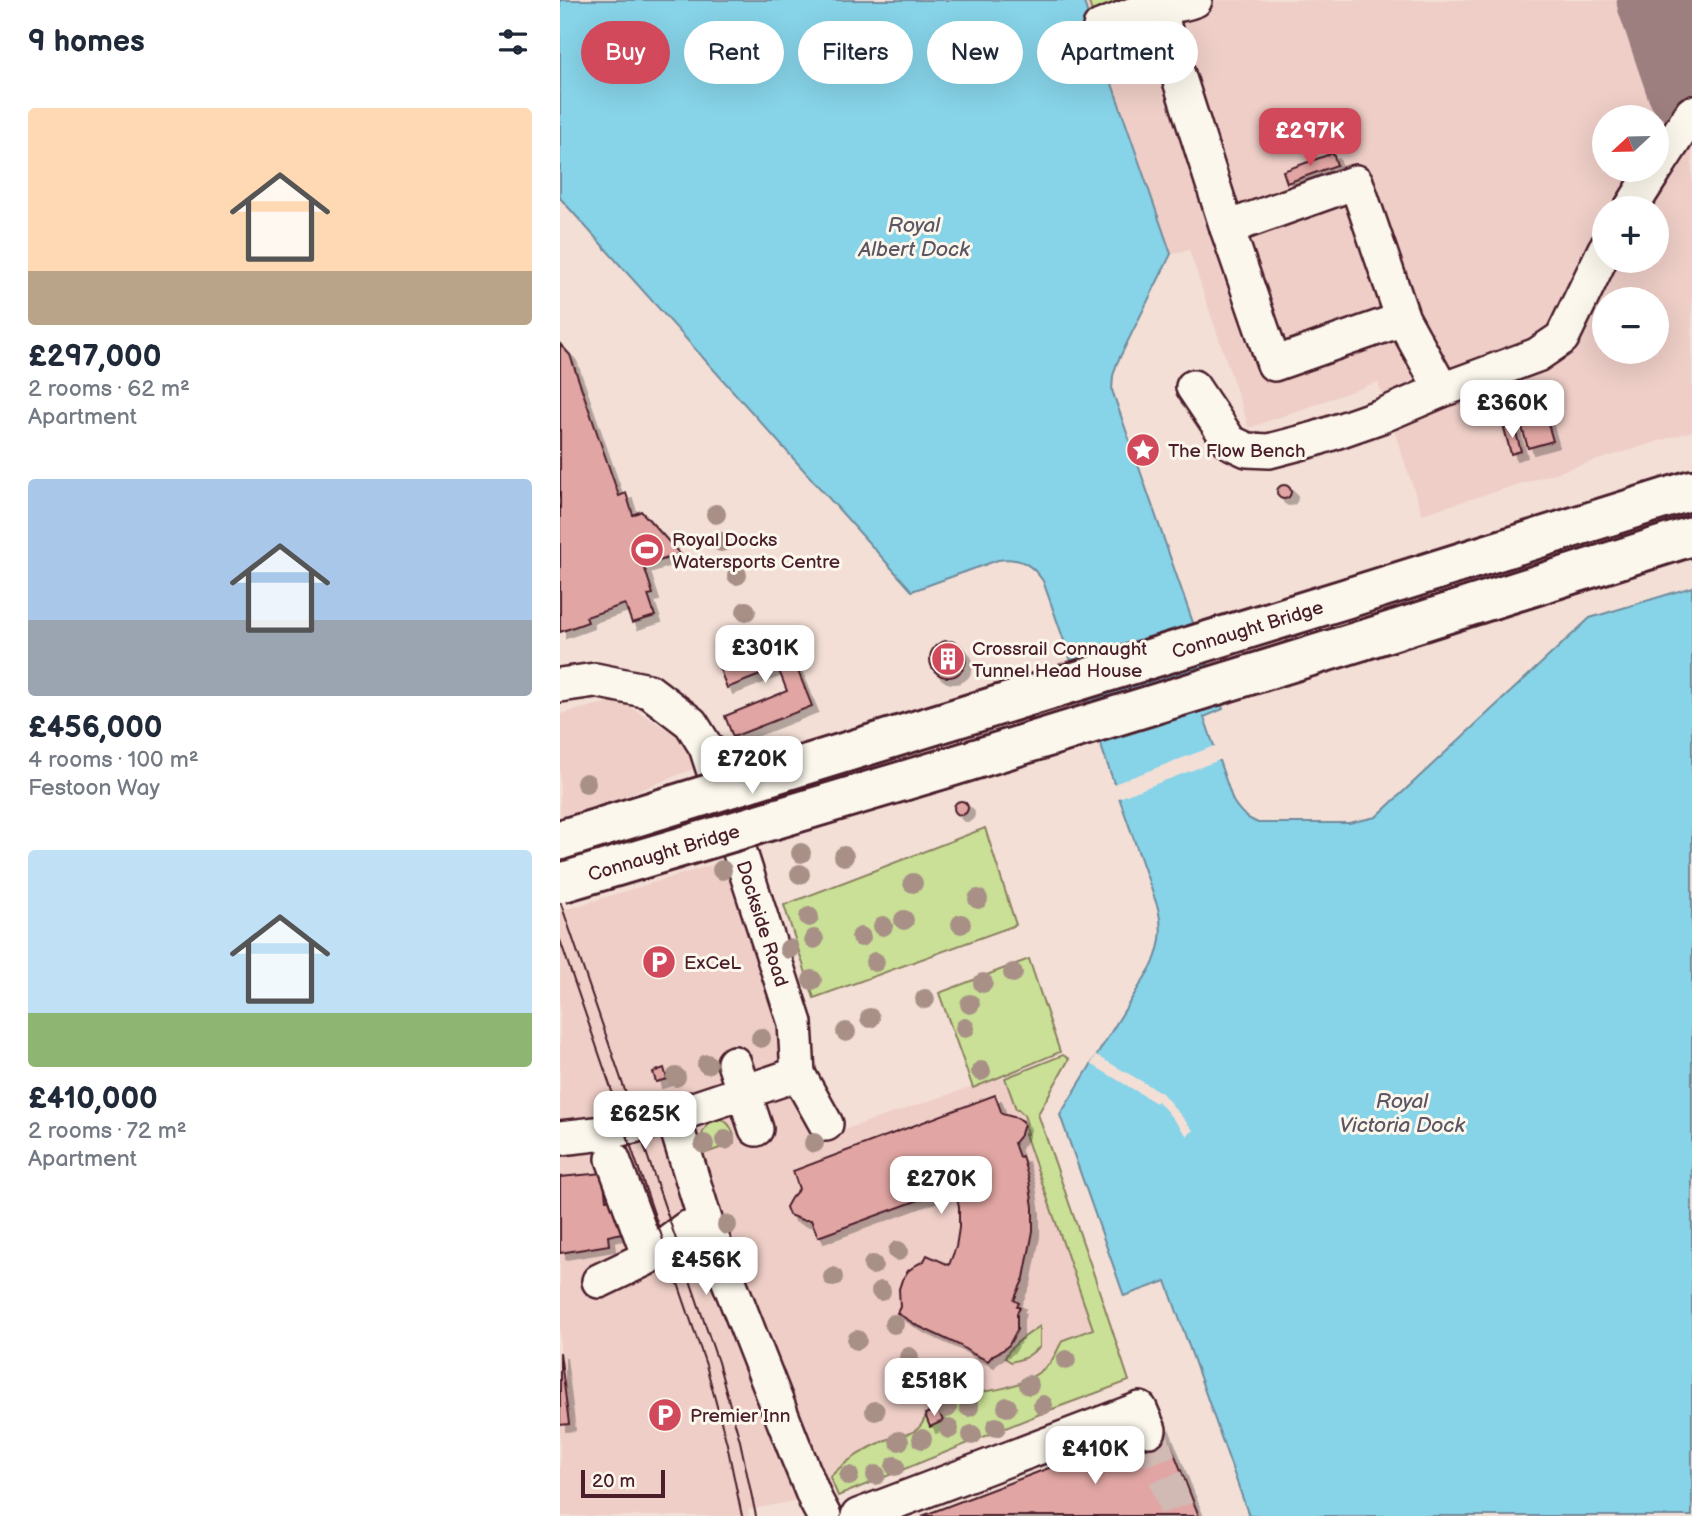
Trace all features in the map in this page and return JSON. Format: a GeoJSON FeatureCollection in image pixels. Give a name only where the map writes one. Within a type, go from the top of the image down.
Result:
{"type":"FeatureCollection","features":[{"type":"Feature","properties":{"kind":"main road","name":"Connaught Bridge"},"geometry":{"type":"LineString","coordinates":[[560,840],[1692,490]]}},
{"type":"Feature","properties":{"kind":"main road","name":"Connaught Bridge"},"geometry":{"type":"LineString","coordinates":[[560,883],[1040,739],[1692,536]]}},
{"type":"Feature","properties":{"kind":"street"},"geometry":{"type":"LineString","coordinates":[[1117,21],[1173,1]]}},
{"type":"Feature","properties":{"kind":"street"},"geometry":{"type":"LineString","coordinates":[[1173,1],[1163,21],[1167,40],[1227,228],[1275,364],[1403,318]]}},
{"type":"Feature","properties":{"kind":"street"},"geometry":{"type":"LineString","coordinates":[[1670,147],[1692,113]]}},
{"type":"Feature","properties":{"kind":"street"},"geometry":{"type":"LineString","coordinates":[[1227,228],[1356,182],[1403,318],[1441,390]]}},
{"type":"Feature","properties":{"kind":"street"},"geometry":{"type":"LineString","coordinates":[[1193,387],[1230,442],[1247,450],[1269,452],[1315,439],[1537,355],[1562,338],[1593,273]]}},
{"type":"Feature","properties":{"kind":"street","name":"Dockside Road"},"geometry":{"type":"LineString","coordinates":[[560,685],[594,680],[649,691],[691,723],[706,747],[795,1023],[798,1074]]}},
{"type":"Feature","properties":{"kind":"street"},"geometry":{"type":"LineString","coordinates":[[560,1138],[605,1133],[673,1116],[739,1078],[798,1074],[826,1124]]}},
{"type":"Feature","properties":{"kind":"street"},"geometry":{"type":"LineString","coordinates":[[739,1078],[756,1129]]}},
{"type":"Feature","properties":{"kind":"street"},"geometry":{"type":"LineString","coordinates":[[673,1116],[706,1223],[811,1490],[824,1516]]}},
{"type":"Feature","properties":{"kind":"street"},"geometry":{"type":"LineString","coordinates":[[613,1159],[649,1257]]}},
{"type":"Feature","properties":{"kind":"street"},"geometry":{"type":"LineString","coordinates":[[599,1281],[649,1257],[687,1228],[706,1223]]}},
{"type":"Feature","properties":{"kind":"street"},"geometry":{"type":"LineString","coordinates":[[858,1516],[1140,1409],[1149,1430]]}},
{"type":"Feature","properties":{"kind":"shaded area"},"geometry":{"type":"Polygon","coordinates":[[[1083,0],[1692,0],[1692,431],[1422,514],[1378,382],[1249,428],[1189,250],[1171,254],[1112,84],[1198,84],[1198,21],[1090,21],[1083,0]]]}},
{"type":"Feature","properties":{"kind":"shaded area"},"geometry":{"type":"Polygon","coordinates":[[[618,700],[689,742],[693,769],[595,808],[560,816],[560,714],[618,700]]]}},
{"type":"Feature","properties":{"kind":"shaded area"},"geometry":{"type":"Polygon","coordinates":[[[728,860],[773,1013],[816,1139],[1001,1077],[1033,1119],[1098,1335],[1074,1366],[839,1487],[789,1502],[748,1510],[749,1516],[560,1516],[560,911],[728,860]]]}},
{"type":"Feature","properties":{"kind":"green space"},"geometry":{"type":"Polygon","coordinates":[[[1088,0],[1132,0],[1094,17],[1088,0]]]}},
{"type":"Feature","properties":{"kind":"green space"},"geometry":{"type":"Polygon","coordinates":[[[985,828],[1016,925],[814,998],[784,905],[985,828]]]}},
{"type":"Feature","properties":{"kind":"green space"},"geometry":{"type":"Polygon","coordinates":[[[1029,959],[1060,1052],[973,1088],[939,993],[1029,959]]]}},
{"type":"Feature","properties":{"kind":"green space"},"geometry":{"type":"Polygon","coordinates":[[[1063,1055],[1069,1059],[1038,1114],[1129,1381],[838,1496],[830,1477],[866,1450],[918,1428],[936,1396],[996,1390],[1024,1381],[1049,1364],[1063,1340],[1093,1329],[1025,1134],[1027,1124],[1024,1115],[1016,1109],[1005,1078],[1063,1055]]]}},
{"type":"Feature","properties":{"kind":"green space"},"geometry":{"type":"Polygon","coordinates":[[[717,1117],[730,1127],[734,1143],[700,1155],[702,1133],[717,1117]]]}},
{"type":"Feature","properties":{"kind":"green space"},"geometry":{"type":"Polygon","coordinates":[[[1040,1326],[1040,1347],[1025,1358],[1011,1362],[1005,1358],[1015,1344],[1040,1326]]]}},
{"type":"Feature","properties":{"kind":"water","name":"Royal Victoria Dock"},"geometry":{"type":"Polygon","coordinates":[[[560,0],[1083,0],[1090,21],[1037,21],[1037,84],[1112,84],[1171,254],[1117,363],[1112,390],[1223,709],[1204,717],[1233,801],[1244,814],[1258,823],[1349,823],[1376,817],[1590,618],[1692,587],[1692,1516],[1249,1516],[1166,1281],[1124,1296],[1060,1115],[1153,964],[1161,930],[1158,908],[1043,581],[1024,563],[1006,559],[912,591],[560,198],[560,0]]]}},
{"type":"Feature","properties":{"kind":"pier"},"geometry":{"type":"Polygon","coordinates":[[[1217,745],[1222,759],[1116,799],[1111,785],[1217,745]]]}},
{"type":"Feature","properties":{"kind":"pier"},"geometry":{"type":"Polygon","coordinates":[[[1096,1055],[1162,1093],[1193,1130],[1187,1136],[1158,1101],[1156,1103],[1091,1064],[1096,1055]]]}},
{"type":"Feature","properties":{"kind":"building"},"geometry":{"type":"Polygon","coordinates":[[[1333,153],[1337,165],[1287,183],[1283,171],[1333,153]]]}},
{"type":"Feature","properties":{"kind":"building"},"geometry":{"type":"Polygon","coordinates":[[[560,344],[570,355],[619,496],[626,493],[633,515],[641,511],[680,554],[644,566],[653,594],[648,595],[655,616],[632,623],[625,604],[586,617],[588,622],[560,632],[560,344]]]}},
{"type":"Feature","properties":{"kind":"building"},"geometry":{"type":"Polygon","coordinates":[[[1544,410],[1553,441],[1528,448],[1519,417],[1544,410]]]}},
{"type":"Feature","properties":{"kind":"building"},"geometry":{"type":"Polygon","coordinates":[[[1514,426],[1521,451],[1511,454],[1504,428],[1514,426]]]}},
{"type":"Feature","properties":{"kind":"building"},"geometry":{"type":"Polygon","coordinates":[[[1281,485],[1287,485],[1291,492],[1287,499],[1281,499],[1277,495],[1277,489],[1281,485]]]}},
{"type":"Feature","properties":{"kind":"building"},"geometry":{"type":"Polygon","coordinates":[[[784,636],[812,706],[733,737],[725,716],[787,691],[778,668],[727,688],[717,662],[784,636]]]}},
{"type":"Feature","properties":{"kind":"building","name":"Crossrail Connaught Tunnel Head House"},"geometry":{"type":"Polygon","coordinates":[[[948,641],[961,646],[966,659],[961,672],[948,677],[935,672],[930,659],[935,646],[948,641]]]}},
{"type":"Feature","properties":{"kind":"building"},"geometry":{"type":"Polygon","coordinates":[[[958,801],[964,801],[968,808],[964,815],[958,815],[954,811],[954,805],[958,801]]]}},
{"type":"Feature","properties":{"kind":"building"},"geometry":{"type":"Polygon","coordinates":[[[664,1068],[667,1079],[656,1082],[653,1072],[664,1068]]]}},
{"type":"Feature","properties":{"kind":"building"},"geometry":{"type":"Polygon","coordinates":[[[995,1095],[1002,1114],[1017,1118],[1024,1124],[1014,1143],[1019,1157],[1022,1156],[1029,1180],[1033,1231],[1024,1278],[1014,1300],[1019,1303],[1017,1306],[1020,1308],[1017,1313],[1017,1330],[1009,1345],[988,1361],[897,1313],[900,1307],[899,1289],[908,1271],[924,1261],[927,1255],[949,1265],[959,1228],[959,1207],[954,1187],[818,1237],[811,1220],[789,1215],[786,1207],[799,1189],[793,1171],[995,1095]]]}},
{"type":"Feature","properties":{"kind":"building"},"geometry":{"type":"Polygon","coordinates":[[[603,1173],[606,1200],[619,1199],[622,1233],[608,1236],[609,1245],[560,1253],[560,1177],[603,1173]]]}},
{"type":"Feature","properties":{"kind":"building"},"geometry":{"type":"Polygon","coordinates":[[[560,1352],[569,1424],[560,1425],[560,1352]]]}},
{"type":"Feature","properties":{"kind":"building"},"geometry":{"type":"Polygon","coordinates":[[[938,1409],[943,1421],[930,1427],[925,1414],[938,1409]]]}},
{"type":"Feature","properties":{"kind":"building"},"geometry":{"type":"Polygon","coordinates":[[[1163,1425],[1199,1516],[922,1516],[1149,1430],[1163,1425]]]}},
{"type":"Feature","properties":{"kind":"taxiway"},"geometry":{"type":"LineString","coordinates":[[1654,0],[1684,88]]}},
{"type":"Feature","properties":{"kind":"tunnel"},"geometry":{"type":"LineString","coordinates":[[1149,1430],[1179,1516]]}},
{"type":"Feature","properties":{"kind":"tram line"},"geometry":{"type":"LineString","coordinates":[[560,901],[718,1362],[740,1441],[756,1516]]}},
{"type":"Feature","properties":{"kind":"tram line"},"geometry":{"type":"LineString","coordinates":[[560,940],[706,1365],[727,1444],[742,1516]]}},
{"type":"Feature","properties":{"kind":"place","name":"The Flow Bench"},"geometry":{"type":"Point","coordinates":[1143,450]}},
{"type":"Feature","properties":{"kind":"place","name":"Royal Docks Watersports Centre"},"geometry":{"type":"Point","coordinates":[647,550]}},
{"type":"Feature","properties":{"kind":"place","name":"Crossrail Connaught Tunnel Head House"},"geometry":{"type":"Point","coordinates":[948,659]}},
{"type":"Feature","properties":{"kind":"place","name":"ExCeL"},"geometry":{"type":"Point","coordinates":[659,962]}},
{"type":"Feature","properties":{"kind":"place","name":"Premier Inn"},"geometry":{"type":"Point","coordinates":[665,1415]}},
{"type":"Feature","properties":{"kind":"water label","name":"Royal Albert Dock"},"geometry":{"type":"Point","coordinates":[914,237]}}]}
